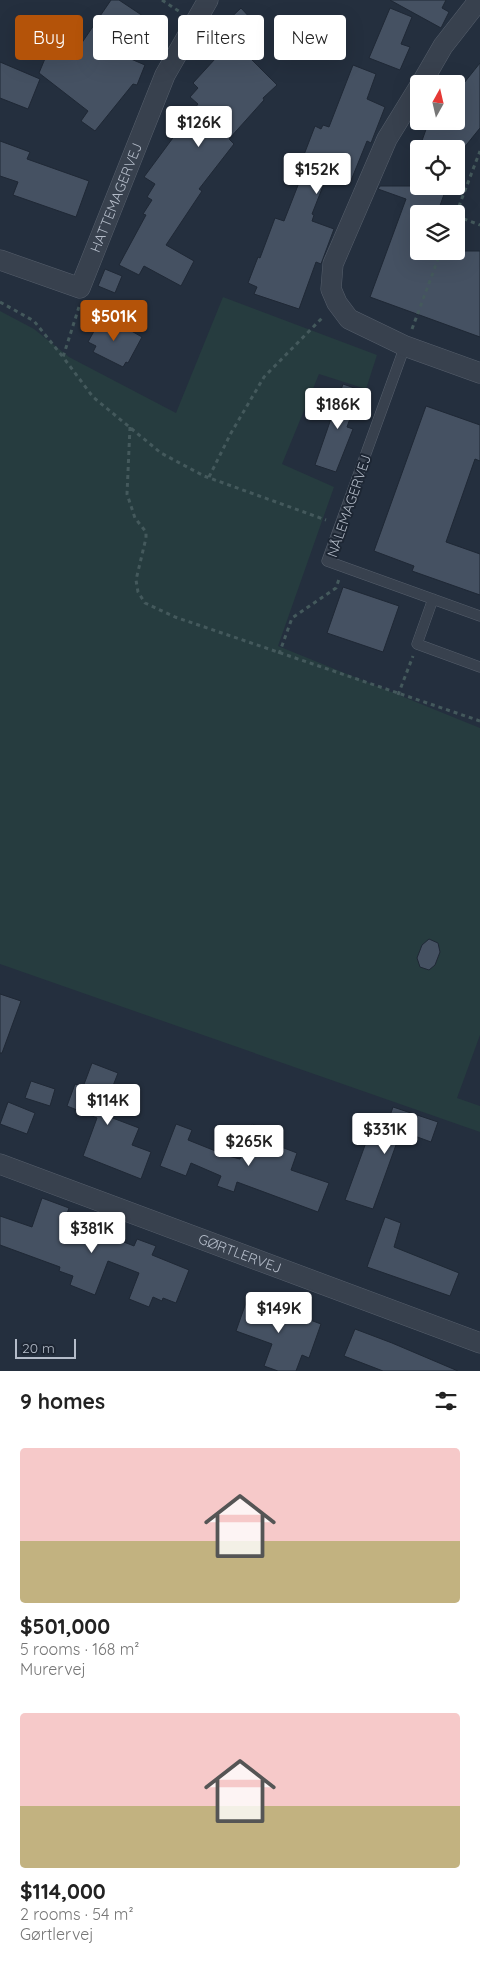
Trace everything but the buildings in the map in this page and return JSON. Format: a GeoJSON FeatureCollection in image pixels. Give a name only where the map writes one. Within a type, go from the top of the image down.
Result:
{"type":"FeatureCollection","features":[{"type":"Feature","properties":{"kind":"street","name":"HATTEMAGERVEJ"},"geometry":{"type":"LineString","coordinates":[[80,288],[165,75],[208,0]]}},
{"type":"Feature","properties":{"kind":"street"},"geometry":{"type":"LineString","coordinates":[[426,75],[443,46],[479,0]]}},
{"type":"Feature","properties":{"kind":"street"},"geometry":{"type":"LineString","coordinates":[[410,102],[387,139],[333,264],[332,289],[337,303],[349,319],[405,346],[480,373]]}},
{"type":"Feature","properties":{"kind":"street"},"geometry":{"type":"LineString","coordinates":[[0,260],[80,288]]}},
{"type":"Feature","properties":{"kind":"street","name":"GØRTLERVEJ"},"geometry":{"type":"LineString","coordinates":[[0,1164],[480,1343]]}},
{"type":"Feature","properties":{"kind":"lane","name":"NÅLEMAGERVEJ"},"geometry":{"type":"LineString","coordinates":[[405,346],[327,561],[480,616]]}},
{"type":"Feature","properties":{"kind":"lane"},"geometry":{"type":"LineString","coordinates":[[433,599],[417,644],[480,666]]}},
{"type":"Feature","properties":{"kind":"path"},"geometry":{"type":"LineString","coordinates":[[460,205],[480,151]]}},
{"type":"Feature","properties":{"kind":"path"},"geometry":{"type":"LineString","coordinates":[[465,219],[480,225]]}},
{"type":"Feature","properties":{"kind":"path"},"geometry":{"type":"LineString","coordinates":[[405,346],[438,260]]}},
{"type":"Feature","properties":{"kind":"path"},"geometry":{"type":"LineString","coordinates":[[63,357],[80,303],[80,288]]}},
{"type":"Feature","properties":{"kind":"path"},"geometry":{"type":"LineString","coordinates":[[0,302],[34,321],[93,397],[161,453],[209,477],[340,525]]}},
{"type":"Feature","properties":{"kind":"path"},"geometry":{"type":"LineString","coordinates":[[209,477],[231,433],[264,377],[306,332],[337,303]]}},
{"type":"Feature","properties":{"kind":"path"},"geometry":{"type":"LineString","coordinates":[[130,428],[127,494],[135,518],[142,524],[146,538],[136,580],[138,592],[145,602],[166,614],[398,695],[480,721]]}},
{"type":"Feature","properties":{"kind":"path"},"geometry":{"type":"LineString","coordinates":[[279,654],[292,618],[336,588]]}},
{"type":"Feature","properties":{"kind":"path"},"geometry":{"type":"LineString","coordinates":[[398,695],[417,644]]}},
{"type":"Feature","properties":{"kind":"green space"},"geometry":{"type":"Polygon","coordinates":[[[223,297],[377,355],[366,389],[319,374],[282,464],[334,487],[278,646],[480,728],[480,1035],[457,1098],[480,1106],[480,1132],[0,964],[0,311],[34,329],[69,357],[176,413],[223,297]]]}}]}
